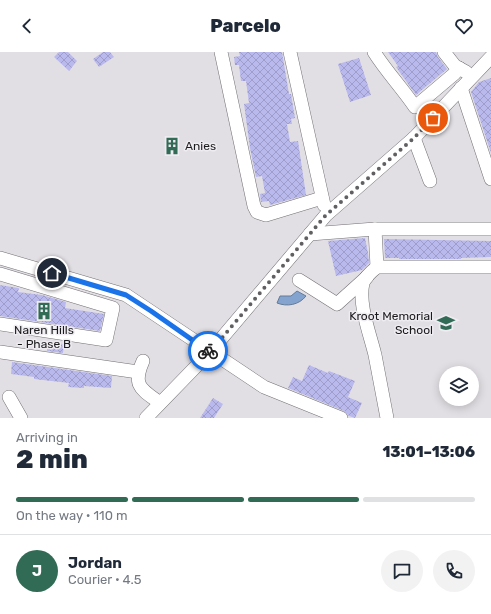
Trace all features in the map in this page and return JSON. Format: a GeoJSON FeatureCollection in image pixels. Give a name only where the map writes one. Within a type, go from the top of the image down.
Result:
{"type":"FeatureCollection","features":[{"type":"Feature","properties":{"kind":"street"},"geometry":{"type":"LineString","coordinates":[[221,52],[254,206],[257,212],[266,215],[322,198]]}},
{"type":"Feature","properties":{"kind":"street"},"geometry":{"type":"LineString","coordinates":[[290,52],[326,215]]}},
{"type":"Feature","properties":{"kind":"street"},"geometry":{"type":"LineString","coordinates":[[374,52],[381,64],[415,106],[454,74],[459,68]]}},
{"type":"Feature","properties":{"kind":"street"},"geometry":{"type":"LineString","coordinates":[[444,52],[459,68],[472,76]]}},
{"type":"Feature","properties":{"kind":"street"},"geometry":{"type":"LineString","coordinates":[[146,418],[210,352],[326,215],[414,138],[491,57]]}},
{"type":"Feature","properties":{"kind":"street"},"geometry":{"type":"LineString","coordinates":[[461,88],[491,179]]}},
{"type":"Feature","properties":{"kind":"street"},"geometry":{"type":"LineString","coordinates":[[414,138],[430,181]]}},
{"type":"Feature","properties":{"kind":"street"},"geometry":{"type":"LineString","coordinates":[[310,234],[375,229],[491,229]]}},
{"type":"Feature","properties":{"kind":"street"},"geometry":{"type":"LineString","coordinates":[[375,229],[377,267]]}},
{"type":"Feature","properties":{"kind":"street"},"geometry":{"type":"LineString","coordinates":[[0,258],[126,295],[264,387],[341,418]]}},
{"type":"Feature","properties":{"kind":"street"},"geometry":{"type":"LineString","coordinates":[[26,282],[30,267]]}},
{"type":"Feature","properties":{"kind":"street"},"geometry":{"type":"LineString","coordinates":[[299,280],[337,304],[377,267],[491,267]]}},
{"type":"Feature","properties":{"kind":"street"},"geometry":{"type":"LineString","coordinates":[[0,274],[113,308],[106,340],[0,324]]}},
{"type":"Feature","properties":{"kind":"street"},"geometry":{"type":"LineString","coordinates":[[367,277],[363,282],[365,313],[387,418]]}},
{"type":"Feature","properties":{"kind":"street"},"geometry":{"type":"LineString","coordinates":[[0,352],[140,367],[138,380],[140,387],[160,404]]}},
{"type":"Feature","properties":{"kind":"street"},"geometry":{"type":"LineString","coordinates":[[9,397],[21,418]]}},
{"type":"Feature","properties":{"kind":"water"},"geometry":{"type":"Polygon","coordinates":[[[297,291],[306,296],[300,301],[289,305],[277,303],[280,296],[291,296],[297,291]]]}},
{"type":"Feature","properties":{"kind":"building"},"geometry":{"type":"Polygon","coordinates":[[[59,52],[68,52],[77,61],[69,71],[54,57],[59,52]]]}},
{"type":"Feature","properties":{"kind":"building"},"geometry":{"type":"Polygon","coordinates":[[[103,52],[110,52],[114,57],[99,67],[93,59],[103,52]]]}},
{"type":"Feature","properties":{"kind":"building"},"geometry":{"type":"Polygon","coordinates":[[[239,52],[282,52],[289,94],[291,94],[295,118],[291,119],[292,124],[287,124],[290,142],[298,141],[306,195],[270,205],[269,201],[261,202],[260,194],[265,193],[262,176],[256,177],[250,148],[244,104],[249,103],[246,81],[241,81],[239,65],[235,65],[234,57],[240,56],[239,52]]]}},
{"type":"Feature","properties":{"kind":"building"},"geometry":{"type":"Polygon","coordinates":[[[388,52],[436,52],[447,69],[416,95],[396,67],[398,66],[388,52]]]}},
{"type":"Feature","properties":{"kind":"building"},"geometry":{"type":"Polygon","coordinates":[[[359,58],[371,95],[350,102],[338,64],[359,58]]]}},
{"type":"Feature","properties":{"kind":"building"},"geometry":{"type":"Polygon","coordinates":[[[491,78],[491,153],[471,92],[479,82],[491,78]]]}},
{"type":"Feature","properties":{"kind":"building"},"geometry":{"type":"Polygon","coordinates":[[[365,238],[369,263],[362,270],[336,276],[328,241],[365,238]]]}},
{"type":"Feature","properties":{"kind":"building"},"geometry":{"type":"Polygon","coordinates":[[[384,239],[491,241],[491,257],[461,259],[385,258],[384,239]]]}},
{"type":"Feature","properties":{"kind":"building"},"geometry":{"type":"Polygon","coordinates":[[[0,285],[19,288],[18,292],[42,295],[66,302],[65,308],[104,314],[100,331],[0,316],[0,285]]]}},
{"type":"Feature","properties":{"kind":"building"},"geometry":{"type":"Polygon","coordinates":[[[48,343],[64,344],[63,353],[47,351],[48,343]]]}},
{"type":"Feature","properties":{"kind":"building"},"geometry":{"type":"Polygon","coordinates":[[[12,362],[112,376],[111,388],[84,386],[84,388],[68,387],[69,383],[34,379],[34,377],[11,374],[12,362]]]}},
{"type":"Feature","properties":{"kind":"building"},"geometry":{"type":"Polygon","coordinates":[[[309,365],[328,373],[329,371],[355,381],[348,397],[362,403],[355,418],[349,416],[344,411],[288,388],[293,377],[302,381],[309,365]]]}},
{"type":"Feature","properties":{"kind":"building"},"geometry":{"type":"Polygon","coordinates":[[[213,398],[223,404],[214,418],[200,418],[213,398]]]}},
{"type":"Feature","properties":{"kind":"way so far"},"geometry":{"type":"LineString","coordinates":[[208,351],[210,352],[326,215],[414,138],[433,118]]}},
{"type":"Feature","properties":{"kind":"place","name":"Anies"},"geometry":{"type":"Point","coordinates":[172,146]}},
{"type":"Feature","properties":{"kind":"place","name":"Naren Hills - Phase B"},"geometry":{"type":"Point","coordinates":[44,311]}},
{"type":"Feature","properties":{"kind":"place","name":"Kroot Memorial School"},"geometry":{"type":"Point","coordinates":[446,323]}},
{"type":"Feature","properties":{"kind":"route"},"geometry":{"type":"LineString","coordinates":[[52,273],[126,295],[208,351]]}}]}
